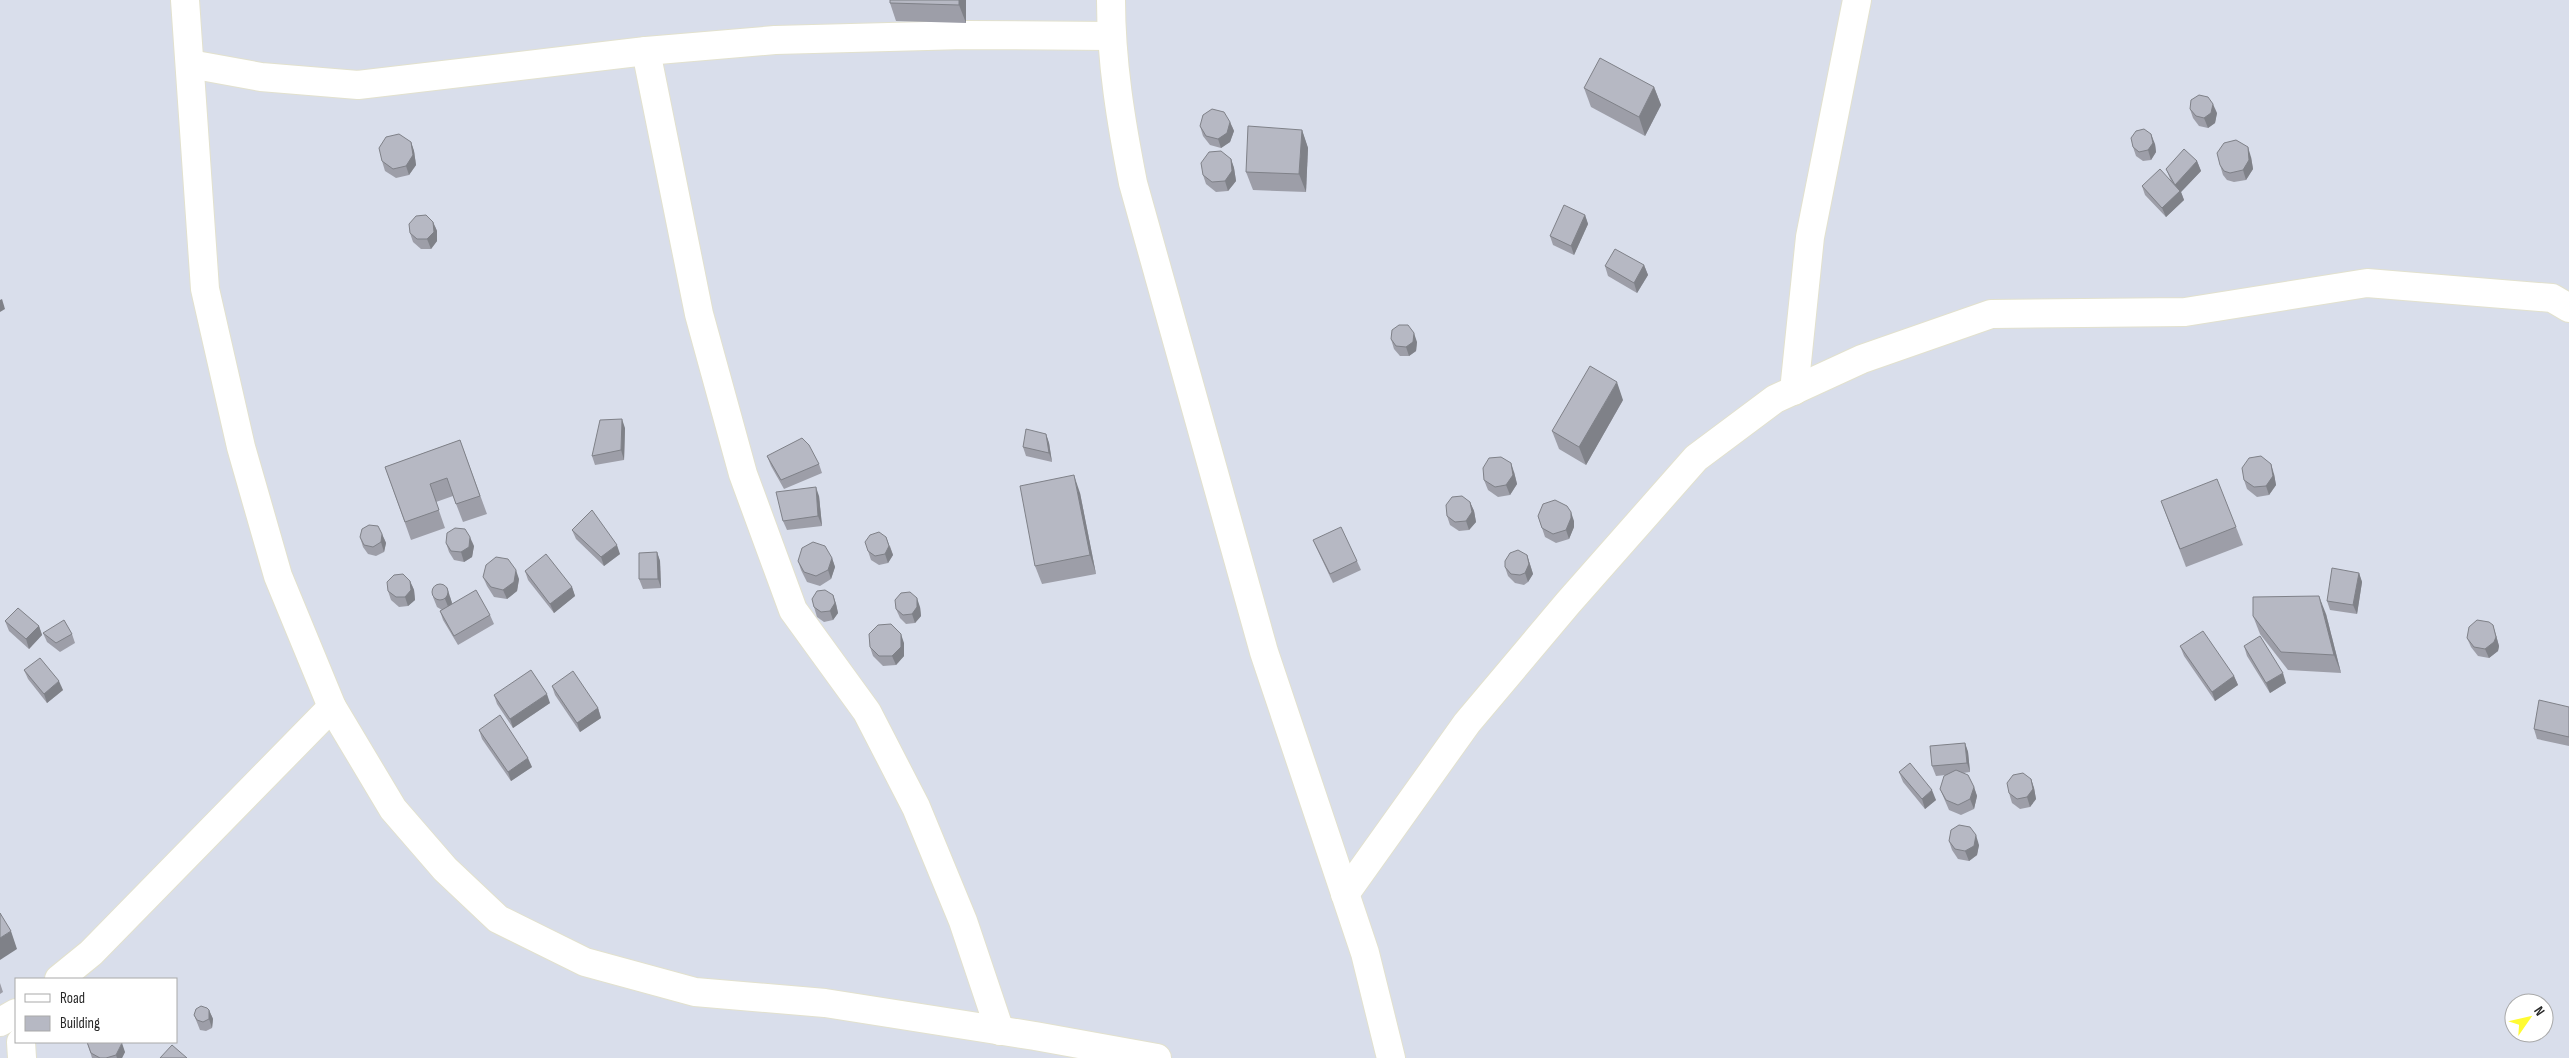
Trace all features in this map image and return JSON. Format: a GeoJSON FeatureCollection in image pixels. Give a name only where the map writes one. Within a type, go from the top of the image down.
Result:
{"type":"FeatureCollection","features":[{"type":"Feature","properties":{"kind":"street"},"geometry":{"type":"LineString","coordinates":[[185,0],[205,289],[242,447],[278,576],[332,707],[393,809],[445,869],[498,919],[585,962],[695,992],[825,1003],[1157,1058]]}},
{"type":"Feature","properties":{"kind":"street"},"geometry":{"type":"LineString","coordinates":[[1111,0],[1111,36],[1120,118],[1133,183],[1264,652],[1365,953],[1391,1058]]}},
{"type":"Feature","properties":{"kind":"street"},"geometry":{"type":"LineString","coordinates":[[1794,391],[1810,237],[1856,0]]}},
{"type":"Feature","properties":{"kind":"street"},"geometry":{"type":"LineString","coordinates":[[190,64],[261,77],[358,85],[646,51],[775,40],[965,35],[1111,36]]}},
{"type":"Feature","properties":{"kind":"street"},"geometry":{"type":"LineString","coordinates":[[646,51],[699,314],[743,474],[793,610],[868,712],[916,807],[963,921],[1000,1031]]}},
{"type":"Feature","properties":{"kind":"street"},"geometry":{"type":"LineString","coordinates":[[1345,894],[1467,723],[1696,458],[1775,399],[1862,359],[1991,314],[2185,312],[2367,283],[2552,298],[2569,308]]}},
{"type":"Feature","properties":{"kind":"street"},"geometry":{"type":"LineString","coordinates":[[60,978],[91,953],[332,707]]}},
{"type":"Feature","properties":{"kind":"street"},"geometry":{"type":"LineString","coordinates":[[0,1022],[15,1014]]}},
{"type":"Feature","properties":{"kind":"street"},"geometry":{"type":"LineString","coordinates":[[21,1043],[22,1058]]}},
{"type":"Feature","properties":{"kind":"building"},"geometry":{"type":"Polygon","coordinates":[[[890,0],[959,0],[959,5],[890,3],[890,0]]]}},
{"type":"Feature","properties":{"kind":"building"},"geometry":{"type":"Polygon","coordinates":[[[1600,58],[1654,87],[1639,117],[1584,88],[1600,58]]]}},
{"type":"Feature","properties":{"kind":"building"},"geometry":{"type":"Polygon","coordinates":[[[2199,95],[2208,97],[2213,104],[2211,113],[2204,118],[2196,116],[2190,109],[2191,100],[2199,95]]]}},
{"type":"Feature","properties":{"kind":"building"},"geometry":{"type":"Polygon","coordinates":[[[1212,109],[1224,112],[1230,122],[1227,133],[1218,139],[1206,136],[1200,126],[1203,115],[1212,109]]]}},
{"type":"Feature","properties":{"kind":"building"},"geometry":{"type":"Polygon","coordinates":[[[1248,126],[1302,130],[1299,174],[1246,172],[1248,126]]]}},
{"type":"Feature","properties":{"kind":"building"},"geometry":{"type":"Polygon","coordinates":[[[2144,129],[2151,134],[2153,143],[2148,150],[2139,152],[2133,147],[2131,138],[2136,131],[2144,129]]]}},
{"type":"Feature","properties":{"kind":"building"},"geometry":{"type":"Polygon","coordinates":[[[399,134],[411,142],[413,155],[406,166],[393,169],[382,161],[379,148],[386,137],[399,134]]]}},
{"type":"Feature","properties":{"kind":"building"},"geometry":{"type":"Polygon","coordinates":[[[2236,140],[2248,147],[2249,160],[2243,170],[2230,173],[2224,171],[2220,165],[2217,153],[2224,143],[2236,140]]]}},
{"type":"Feature","properties":{"kind":"building"},"geometry":{"type":"Polygon","coordinates":[[[2184,149],[2197,161],[2175,185],[2166,169],[2184,149]]]}},
{"type":"Feature","properties":{"kind":"building"},"geometry":{"type":"Polygon","coordinates":[[[1221,151],[1231,159],[1232,171],[1225,181],[1212,182],[1203,175],[1201,163],[1209,152],[1221,151]]]}},
{"type":"Feature","properties":{"kind":"building"},"geometry":{"type":"Polygon","coordinates":[[[2160,169],[2180,191],[2162,208],[2142,186],[2160,169]]]}},
{"type":"Feature","properties":{"kind":"building"},"geometry":{"type":"Polygon","coordinates":[[[1564,205],[1585,215],[1571,246],[1550,236],[1564,205]]]}},
{"type":"Feature","properties":{"kind":"building"},"geometry":{"type":"Polygon","coordinates":[[[426,215],[433,222],[434,232],[427,239],[417,239],[410,233],[409,224],[416,216],[426,215]]]}},
{"type":"Feature","properties":{"kind":"building"},"geometry":{"type":"Polygon","coordinates":[[[1615,249],[1644,265],[1634,283],[1605,266],[1615,249]]]}},
{"type":"Feature","properties":{"kind":"building"},"geometry":{"type":"Polygon","coordinates":[[[1399,325],[1408,325],[1414,333],[1413,342],[1406,347],[1396,346],[1391,339],[1392,330],[1399,325]]]}},
{"type":"Feature","properties":{"kind":"building"},"geometry":{"type":"Polygon","coordinates":[[[1590,366],[1617,382],[1579,447],[1552,431],[1590,366]]]}},
{"type":"Feature","properties":{"kind":"building"},"geometry":{"type":"Polygon","coordinates":[[[622,419],[621,450],[592,456],[600,420],[622,419]]]}},
{"type":"Feature","properties":{"kind":"building"},"geometry":{"type":"Polygon","coordinates":[[[1026,429],[1046,434],[1049,453],[1023,447],[1026,429]]]}},
{"type":"Feature","properties":{"kind":"building"},"geometry":{"type":"Polygon","coordinates":[[[802,438],[809,445],[819,464],[781,480],[767,456],[802,438]]]}},
{"type":"Feature","properties":{"kind":"building"},"geometry":{"type":"Polygon","coordinates":[[[460,440],[480,496],[456,504],[447,478],[430,484],[439,510],[405,522],[385,467],[460,440]]]}},
{"type":"Feature","properties":{"kind":"building"},"geometry":{"type":"Polygon","coordinates":[[[2261,456],[2271,464],[2273,476],[2266,486],[2254,487],[2244,480],[2242,468],[2249,458],[2261,456]]]}},
{"type":"Feature","properties":{"kind":"building"},"geometry":{"type":"Polygon","coordinates":[[[1501,457],[1511,463],[1513,475],[1506,485],[1495,487],[1484,480],[1483,468],[1489,458],[1501,457]]]}},
{"type":"Feature","properties":{"kind":"building"},"geometry":{"type":"Polygon","coordinates":[[[1074,475],[1090,555],[1035,566],[1020,486],[1074,475]]]}},
{"type":"Feature","properties":{"kind":"building"},"geometry":{"type":"Polygon","coordinates":[[[2217,479],[2236,527],[2180,549],[2161,501],[2217,479]]]}},
{"type":"Feature","properties":{"kind":"building"},"geometry":{"type":"Polygon","coordinates":[[[816,487],[818,516],[783,521],[776,492],[816,487]]]}},
{"type":"Feature","properties":{"kind":"building"},"geometry":{"type":"Polygon","coordinates":[[[1462,496],[1470,502],[1472,512],[1466,521],[1455,522],[1447,516],[1446,505],[1452,497],[1462,496]]]}},
{"type":"Feature","properties":{"kind":"building"},"geometry":{"type":"Polygon","coordinates":[[[1555,500],[1567,506],[1571,512],[1571,518],[1566,530],[1553,534],[1542,528],[1538,516],[1543,504],[1555,500]]]}},
{"type":"Feature","properties":{"kind":"building"},"geometry":{"type":"Polygon","coordinates":[[[592,510],[617,545],[601,557],[572,530],[592,510]]]}},
{"type":"Feature","properties":{"kind":"building"},"geometry":{"type":"Polygon","coordinates":[[[369,525],[378,526],[382,534],[381,542],[373,547],[364,545],[360,537],[362,529],[369,525]]]}},
{"type":"Feature","properties":{"kind":"building"},"geometry":{"type":"Polygon","coordinates":[[[1341,527],[1357,561],[1330,574],[1313,540],[1341,527]]]}},
{"type":"Feature","properties":{"kind":"building"},"geometry":{"type":"Polygon","coordinates":[[[455,528],[465,529],[470,537],[469,547],[461,552],[451,551],[446,543],[447,533],[455,528]]]}},
{"type":"Feature","properties":{"kind":"building"},"geometry":{"type":"Polygon","coordinates":[[[879,532],[886,537],[889,546],[885,554],[875,556],[868,551],[865,542],[870,535],[879,532]]]}},
{"type":"Feature","properties":{"kind":"building"},"geometry":{"type":"Polygon","coordinates":[[[813,542],[825,546],[832,558],[828,570],[816,576],[804,572],[798,561],[802,548],[813,542]]]}},
{"type":"Feature","properties":{"kind":"building"},"geometry":{"type":"Polygon","coordinates":[[[1518,550],[1527,555],[1529,564],[1525,573],[1520,575],[1511,574],[1505,567],[1505,561],[1510,553],[1518,550]]]}},
{"type":"Feature","properties":{"kind":"building"},"geometry":{"type":"Polygon","coordinates":[[[657,552],[658,579],[639,579],[639,553],[657,552]]]}},
{"type":"Feature","properties":{"kind":"building"},"geometry":{"type":"Polygon","coordinates":[[[546,554],[572,587],[550,604],[525,571],[546,554]]]}},
{"type":"Feature","properties":{"kind":"building"},"geometry":{"type":"Polygon","coordinates":[[[496,557],[508,559],[516,570],[514,582],[503,590],[491,587],[483,577],[486,565],[496,557]]]}},
{"type":"Feature","properties":{"kind":"building"},"geometry":{"type":"Polygon","coordinates":[[[2332,568],[2359,573],[2353,605],[2327,601],[2332,568]]]}},
{"type":"Feature","properties":{"kind":"building"},"geometry":{"type":"Polygon","coordinates":[[[403,574],[410,581],[411,590],[405,597],[396,597],[388,591],[387,582],[394,575],[403,574]]]}},
{"type":"Feature","properties":{"kind":"building"},"geometry":{"type":"Polygon","coordinates":[[[440,584],[446,586],[448,592],[446,598],[440,600],[434,598],[432,592],[434,586],[440,584]]]}},
{"type":"Feature","properties":{"kind":"building"},"geometry":{"type":"Polygon","coordinates":[[[476,590],[490,615],[454,636],[440,611],[476,590]]]}},
{"type":"Feature","properties":{"kind":"building"},"geometry":{"type":"Polygon","coordinates":[[[825,590],[833,595],[835,603],[830,611],[821,612],[814,607],[812,599],[817,591],[825,590]]]}},
{"type":"Feature","properties":{"kind":"building"},"geometry":{"type":"Polygon","coordinates":[[[910,592],[917,598],[917,607],[912,614],[903,615],[896,609],[895,600],[901,593],[910,592]]]}},
{"type":"Feature","properties":{"kind":"building"},"geometry":{"type":"Polygon","coordinates":[[[2319,596],[2334,655],[2281,652],[2253,616],[2253,597],[2319,596]]]}},
{"type":"Feature","properties":{"kind":"building"},"geometry":{"type":"Polygon","coordinates":[[[18,608],[39,626],[26,639],[5,621],[18,608]]]}},
{"type":"Feature","properties":{"kind":"building"},"geometry":{"type":"Polygon","coordinates":[[[64,620],[72,634],[56,643],[43,633],[64,620]]]}},
{"type":"Feature","properties":{"kind":"building"},"geometry":{"type":"Polygon","coordinates":[[[2477,620],[2489,622],[2493,625],[2496,637],[2494,642],[2485,649],[2474,647],[2467,638],[2469,627],[2477,620]]]}},
{"type":"Feature","properties":{"kind":"building"},"geometry":{"type":"Polygon","coordinates":[[[891,624],[901,634],[901,647],[892,656],[879,656],[870,647],[869,634],[878,625],[891,624]]]}},
{"type":"Feature","properties":{"kind":"building"},"geometry":{"type":"Polygon","coordinates":[[[2203,631],[2234,676],[2212,692],[2180,646],[2203,631]]]}},
{"type":"Feature","properties":{"kind":"building"},"geometry":{"type":"Polygon","coordinates":[[[2260,636],[2283,673],[2266,683],[2244,646],[2260,636]]]}},
{"type":"Feature","properties":{"kind":"building"},"geometry":{"type":"Polygon","coordinates":[[[40,658],[59,681],[44,694],[24,670],[40,658]]]}},
{"type":"Feature","properties":{"kind":"building"},"geometry":{"type":"Polygon","coordinates":[[[531,670],[547,694],[510,719],[494,695],[531,670]]]}},
{"type":"Feature","properties":{"kind":"building"},"geometry":{"type":"Polygon","coordinates":[[[573,671],[598,708],[577,723],[552,686],[573,671]]]}},
{"type":"Feature","properties":{"kind":"building"},"geometry":{"type":"Polygon","coordinates":[[[2539,700],[2569,707],[2569,737],[2534,729],[2539,700]]]}},
{"type":"Feature","properties":{"kind":"building"},"geometry":{"type":"Polygon","coordinates":[[[500,715],[528,758],[508,772],[479,730],[500,715]]]}},
{"type":"Feature","properties":{"kind":"building"},"geometry":{"type":"Polygon","coordinates":[[[1965,743],[1967,763],[1932,766],[1930,746],[1965,743]]]}},
{"type":"Feature","properties":{"kind":"building"},"geometry":{"type":"Polygon","coordinates":[[[1910,763],[1932,790],[1922,799],[1899,772],[1910,763]]]}},
{"type":"Feature","properties":{"kind":"building"},"geometry":{"type":"Polygon","coordinates":[[[1956,770],[1968,775],[1974,787],[1970,799],[1958,805],[1946,800],[1940,789],[1944,776],[1956,770]]]}},
{"type":"Feature","properties":{"kind":"building"},"geometry":{"type":"Polygon","coordinates":[[[2023,773],[2031,779],[2033,789],[2027,797],[2017,799],[2009,793],[2007,783],[2013,775],[2023,773]]]}},
{"type":"Feature","properties":{"kind":"building"},"geometry":{"type":"Polygon","coordinates":[[[1959,825],[1970,827],[1976,835],[1974,846],[1965,851],[1955,849],[1949,841],[1951,830],[1959,825]]]}},
{"type":"Feature","properties":{"kind":"building"},"geometry":{"type":"Polygon","coordinates":[[[0,913],[11,931],[0,938],[0,913]]]}},
{"type":"Feature","properties":{"kind":"building"},"geometry":{"type":"Polygon","coordinates":[[[201,1006],[209,1010],[209,1019],[203,1022],[197,1020],[194,1015],[196,1009],[201,1006]]]}},
{"type":"Feature","properties":{"kind":"building"},"geometry":{"type":"Polygon","coordinates":[[[87,1043],[122,1043],[116,1055],[100,1058],[91,1053],[87,1043]]]}},
{"type":"Feature","properties":{"kind":"building"},"geometry":{"type":"Polygon","coordinates":[[[172,1045],[187,1058],[160,1058],[172,1045]]]}}]}
